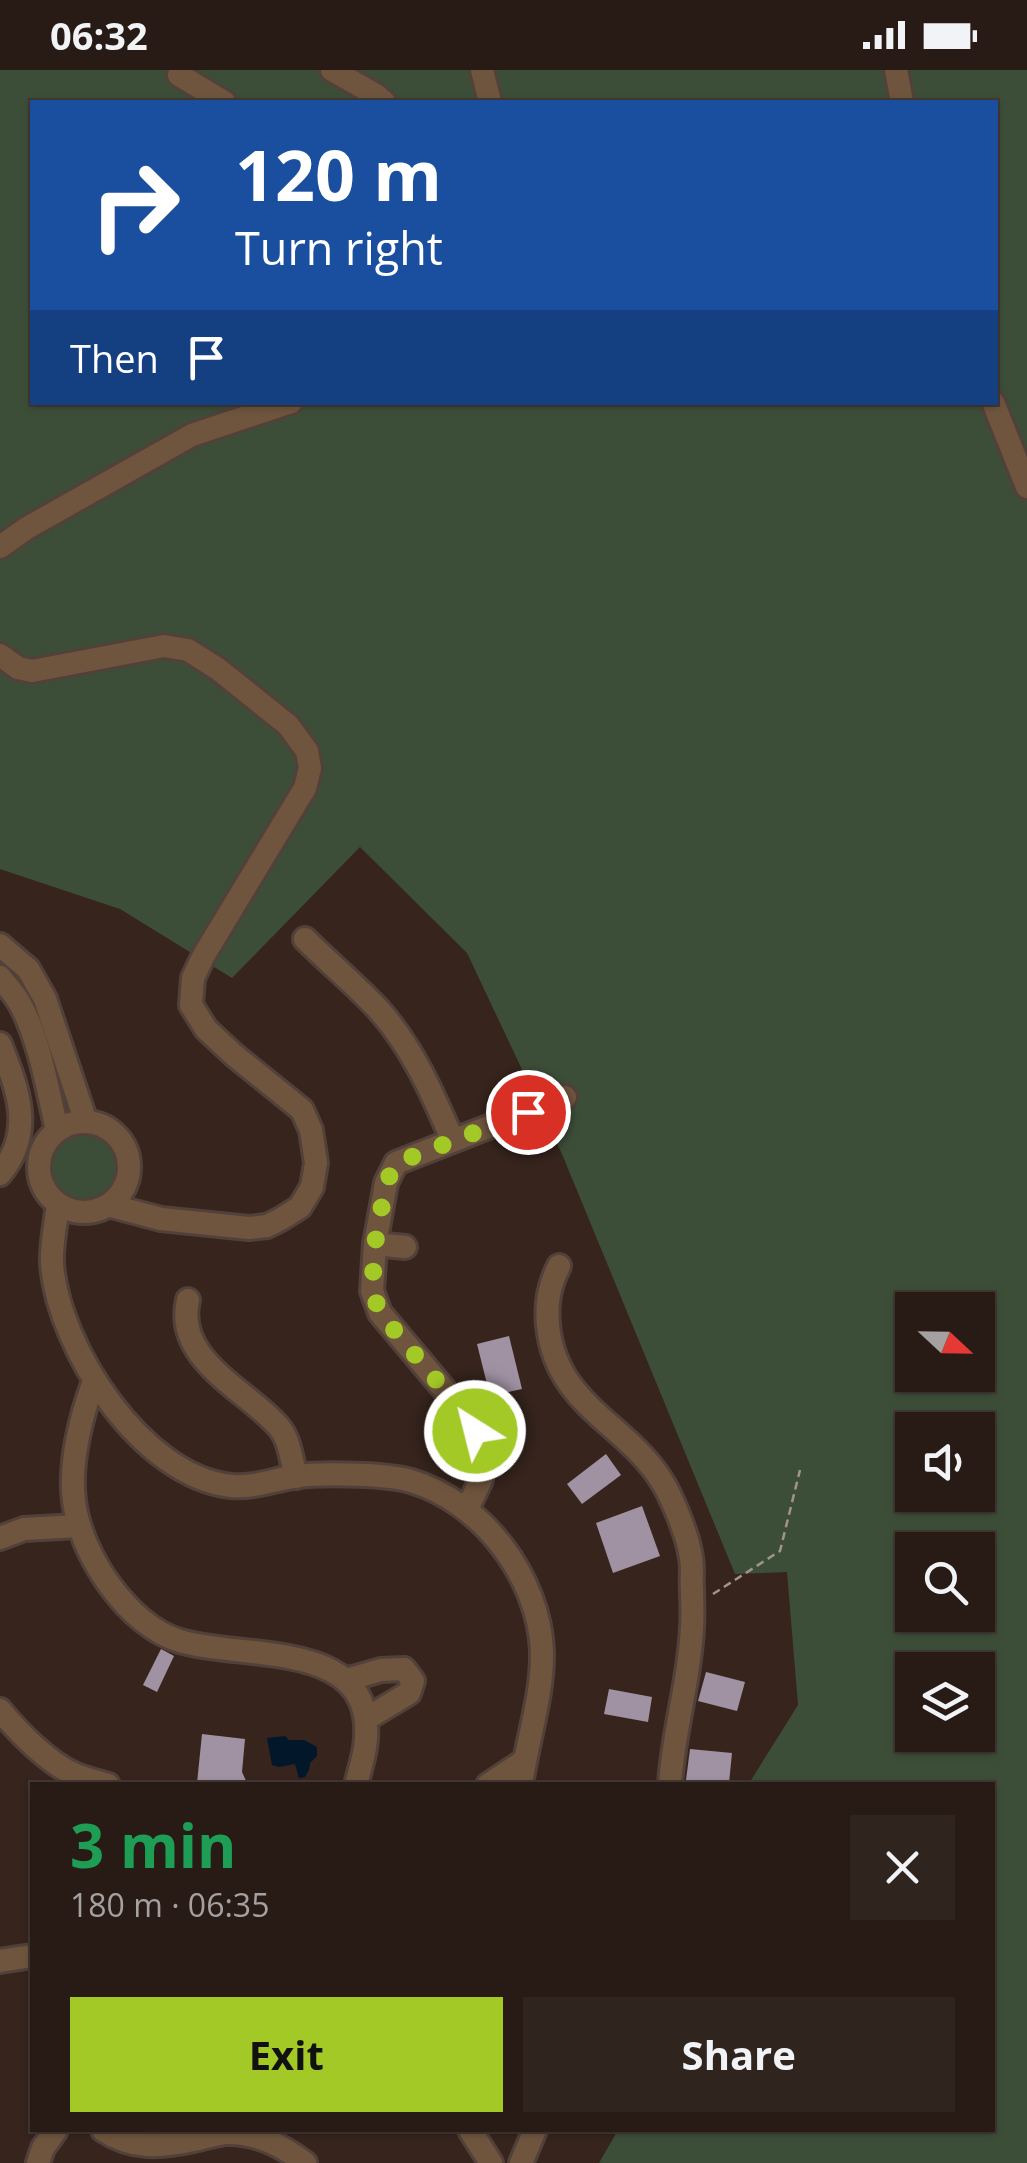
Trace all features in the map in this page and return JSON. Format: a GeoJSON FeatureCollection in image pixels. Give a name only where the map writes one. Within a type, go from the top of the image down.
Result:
{"type":"FeatureCollection","features":[{"type":"Feature","properties":{"kind":"street"},"geometry":{"type":"LineString","coordinates":[[332,70],[382,100]]}},
{"type":"Feature","properties":{"kind":"street"},"geometry":{"type":"LineString","coordinates":[[482,70],[490,100]]}},
{"type":"Feature","properties":{"kind":"street"},"geometry":{"type":"LineString","coordinates":[[896,70],[902,100]]}},
{"type":"Feature","properties":{"kind":"street"},"geometry":{"type":"LineString","coordinates":[[179,75],[221,100]]}},
{"type":"Feature","properties":{"kind":"street"},"geometry":{"type":"LineString","coordinates":[[0,547],[43,518],[192,435],[282,405]]}},
{"type":"Feature","properties":{"kind":"street"},"geometry":{"type":"LineString","coordinates":[[994,405],[1027,488]]}},
{"type":"Feature","properties":{"kind":"street"},"geometry":{"type":"LineString","coordinates":[[0,655],[18,668],[32,671],[164,646],[188,650],[288,725],[307,751],[310,768],[305,788],[204,955],[193,978],[191,1004],[206,1029],[234,1056],[302,1110],[311,1130],[316,1162],[312,1187],[300,1207],[291,1213],[267,1226],[249,1228],[161,1219],[108,1205]]}},
{"type":"Feature","properties":{"kind":"street"},"geometry":{"type":"LineString","coordinates":[[305,939],[380,1012],[401,1039],[426,1080],[453,1140]]}},
{"type":"Feature","properties":{"kind":"street"},"geometry":{"type":"LineString","coordinates":[[0,945],[28,969],[45,999],[86,1122]]}},
{"type":"Feature","properties":{"kind":"street"},"geometry":{"type":"LineString","coordinates":[[0,977],[28,1020],[56,1130]]}},
{"type":"Feature","properties":{"kind":"street"},"geometry":{"type":"LineString","coordinates":[[0,1044],[18,1096],[22,1122],[10,1162],[0,1174]]}},
{"type":"Feature","properties":{"kind":"street"},"geometry":{"type":"LineString","coordinates":[[467,1510],[481,1480],[482,1456],[475,1431],[380,1313],[372,1291],[375,1244],[386,1183],[396,1163],[565,1098]]}},
{"type":"Feature","properties":{"kind":"street"},"geometry":{"type":"LineString","coordinates":[[86,1122],[106,1127],[126,1150],[127,1181],[108,1205],[83,1212],[58,1204],[50,1196],[40,1168],[44,1147],[56,1130],[86,1122]]}},
{"type":"Feature","properties":{"kind":"street"},"geometry":{"type":"LineString","coordinates":[[58,1204],[52,1264],[73,1342],[94,1381],[164,1460],[228,1486],[254,1486],[296,1476],[368,1475],[410,1480],[467,1510],[498,1542],[519,1572],[542,1649],[538,1699],[520,1782]]}},
{"type":"Feature","properties":{"kind":"street"},"geometry":{"type":"LineString","coordinates":[[375,1244],[405,1247]]}},
{"type":"Feature","properties":{"kind":"street"},"geometry":{"type":"LineString","coordinates":[[559,1266],[548,1296],[550,1347],[562,1374],[579,1399],[622,1435],[667,1488],[691,1558],[689,1657],[670,1782]]}},
{"type":"Feature","properties":{"kind":"street"},"geometry":{"type":"LineString","coordinates":[[188,1300],[188,1333],[204,1359],[224,1380],[277,1425],[286,1437],[296,1476]]}},
{"type":"Feature","properties":{"kind":"street"},"geometry":{"type":"LineString","coordinates":[[94,1381],[80,1425],[73,1497],[78,1526],[114,1592],[154,1629],[176,1640],[318,1663],[346,1680],[356,1691],[366,1720],[365,1748],[357,1782]]}},
{"type":"Feature","properties":{"kind":"street"},"geometry":{"type":"LineString","coordinates":[[0,1538],[24,1529],[78,1526]]}},
{"type":"Feature","properties":{"kind":"street"},"geometry":{"type":"LineString","coordinates":[[346,1680],[382,1670],[404,1669],[412,1681],[409,1693],[366,1720]]}},
{"type":"Feature","properties":{"kind":"street"},"geometry":{"type":"LineString","coordinates":[[0,1710],[72,1774],[98,1782]]}},
{"type":"Feature","properties":{"kind":"street"},"geometry":{"type":"LineString","coordinates":[[492,1782],[524,1761]]}},
{"type":"Feature","properties":{"kind":"street"},"geometry":{"type":"LineString","coordinates":[[0,1961],[30,1956]]}},
{"type":"Feature","properties":{"kind":"street"},"geometry":{"type":"LineString","coordinates":[[38,2163],[55,2132]]}},
{"type":"Feature","properties":{"kind":"street"},"geometry":{"type":"LineString","coordinates":[[106,2132],[150,2148],[223,2133],[254,2135],[286,2149],[305,2163]]}},
{"type":"Feature","properties":{"kind":"street"},"geometry":{"type":"LineString","coordinates":[[471,2132],[491,2163]]}},
{"type":"Feature","properties":{"kind":"street"},"geometry":{"type":"LineString","coordinates":[[521,2163],[533,2132]]}},
{"type":"Feature","properties":{"kind":"path"},"geometry":{"type":"LineString","coordinates":[[692,1607],[780,1551],[800,1470]]}},
{"type":"Feature","properties":{"kind":"green space"},"geometry":{"type":"Polygon","coordinates":[[[0,70],[1027,70],[1027,2163],[599,2163],[617,2132],[995,2132],[995,1782],[750,1782],[798,1705],[787,1572],[735,1574],[562,1154],[467,953],[360,847],[232,978],[120,909],[0,869],[0,70]]]}},
{"type":"Feature","properties":{"kind":"green space"},"geometry":{"type":"Polygon","coordinates":[[[83,1134],[97,1136],[108,1144],[116,1155],[116,1183],[108,1194],[97,1202],[83,1204],[69,1202],[58,1194],[50,1183],[48,1169],[50,1155],[58,1144],[69,1136],[83,1134]]]}},
{"type":"Feature","properties":{"kind":"water"},"geometry":{"type":"Polygon","coordinates":[[[285,1736],[317,1747],[317,1756],[305,1777],[299,1778],[295,1764],[272,1765],[267,1738],[285,1736]]]}},
{"type":"Feature","properties":{"kind":"building"},"geometry":{"type":"Polygon","coordinates":[[[509,1336],[522,1389],[490,1396],[477,1344],[509,1336]]]}},
{"type":"Feature","properties":{"kind":"building"},"geometry":{"type":"Polygon","coordinates":[[[606,1454],[621,1475],[582,1504],[567,1484],[606,1454]]]}},
{"type":"Feature","properties":{"kind":"building"},"geometry":{"type":"Polygon","coordinates":[[[642,1506],[660,1556],[613,1573],[596,1523],[642,1506]]]}},
{"type":"Feature","properties":{"kind":"building"},"geometry":{"type":"Polygon","coordinates":[[[161,1649],[174,1656],[157,1692],[143,1685],[161,1649]]]}},
{"type":"Feature","properties":{"kind":"building"},"geometry":{"type":"Polygon","coordinates":[[[706,1672],[745,1682],[737,1711],[698,1701],[706,1672]]]}},
{"type":"Feature","properties":{"kind":"building"},"geometry":{"type":"Polygon","coordinates":[[[609,1689],[652,1697],[648,1722],[604,1714],[609,1689]]]}},
{"type":"Feature","properties":{"kind":"building"},"geometry":{"type":"Polygon","coordinates":[[[202,1734],[245,1739],[242,1772],[247,1782],[197,1782],[202,1734]]]}},
{"type":"Feature","properties":{"kind":"building"},"geometry":{"type":"Polygon","coordinates":[[[690,1749],[732,1753],[729,1782],[686,1780],[690,1749]]]}},
{"type":"Feature","properties":{"kind":"route"},"geometry":{"type":"LineString","coordinates":[[475,1431],[380,1313],[372,1291],[375,1244],[386,1183],[396,1163],[528,1112]]}}]}
